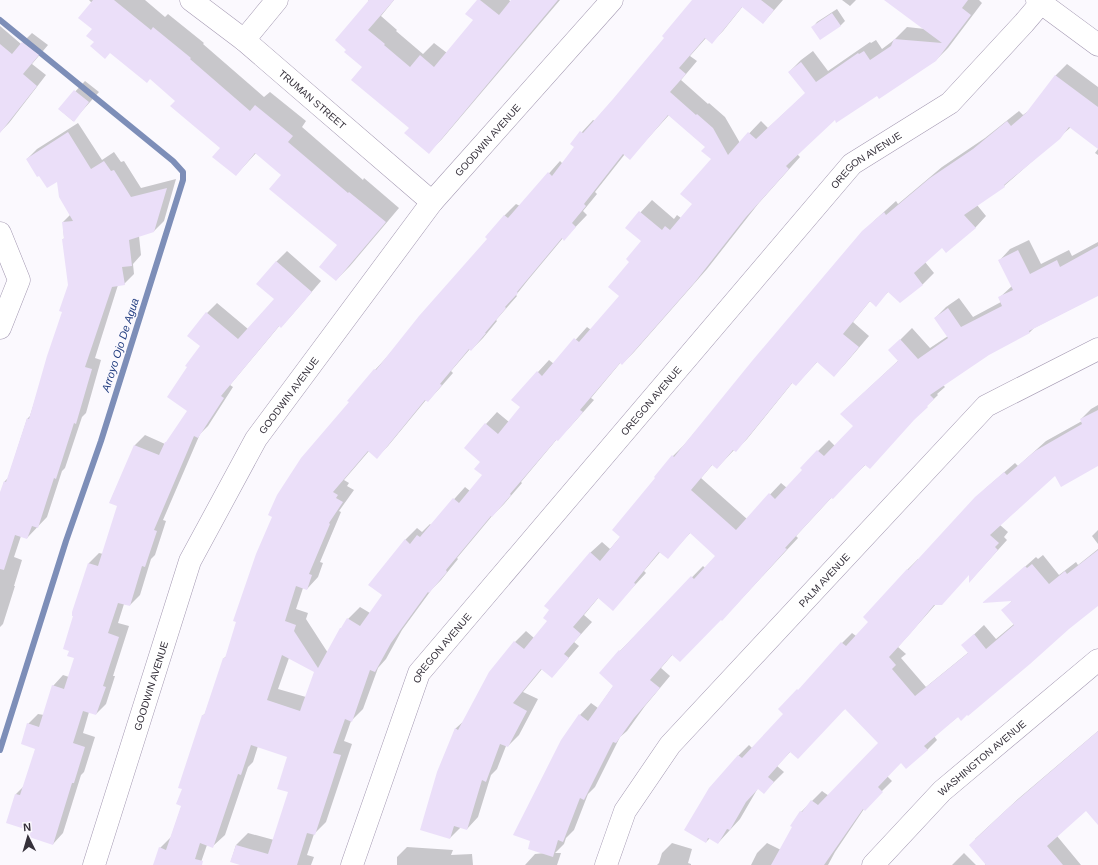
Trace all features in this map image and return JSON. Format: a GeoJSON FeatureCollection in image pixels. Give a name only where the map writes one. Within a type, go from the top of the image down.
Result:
{"type":"FeatureCollection","features":[{"type":"Feature","properties":{"kind":"street","name":"TRUMAN STREET"},"geometry":{"type":"LineString","coordinates":[[191,0],[244,40],[432,202]]}},
{"type":"Feature","properties":{"kind":"street"},"geometry":{"type":"LineString","coordinates":[[244,40],[277,0]]}},
{"type":"Feature","properties":{"kind":"street","name":"GOODWIN AVENUE"},"geometry":{"type":"LineString","coordinates":[[94,865],[190,561],[256,439],[432,202],[612,0]]}},
{"type":"Feature","properties":{"kind":"street"},"geometry":{"type":"LineString","coordinates":[[1039,2],[1098,45]]}},
{"type":"Feature","properties":{"kind":"street","name":"OREGON AVENUE"},"geometry":{"type":"LineString","coordinates":[[352,865],[419,673],[852,164],[950,103],[1024,23],[1039,2]]}},
{"type":"Feature","properties":{"kind":"street"},"geometry":{"type":"LineString","coordinates":[[0,232],[19,280],[0,328]]}},
{"type":"Feature","properties":{"kind":"street","name":"PALM AVENUE"},"geometry":{"type":"LineString","coordinates":[[606,865],[625,810],[670,745],[986,406],[1098,349]]}},
{"type":"Feature","properties":{"kind":"street","name":"WASHINGTON AVENUE"},"geometry":{"type":"LineString","coordinates":[[873,865],[942,791],[1098,660]]}},
{"type":"Feature","properties":{"kind":"building"},"geometry":{"type":"Polygon","coordinates":[[[93,0],[114,0],[151,30],[153,27],[191,58],[190,59],[250,111],[255,105],[293,136],[288,142],[348,193],[349,192],[386,222],[336,281],[319,267],[337,245],[269,189],[281,175],[255,153],[236,176],[212,157],[220,148],[170,106],[175,101],[150,79],[147,83],[110,53],[105,59],[90,46],[94,42],[86,36],[92,29],[78,18],[93,0]]]}},
{"type":"Feature","properties":{"kind":"building"},"geometry":{"type":"Polygon","coordinates":[[[369,0],[394,0],[368,30],[410,67],[420,55],[434,67],[473,20],[465,14],[477,0],[480,0],[499,15],[511,0],[558,0],[429,154],[404,133],[409,128],[351,80],[362,67],[344,52],[346,50],[335,40],[369,0]]]}},
{"type":"Feature","properties":{"kind":"building"},"geometry":{"type":"Polygon","coordinates":[[[692,0],[761,0],[774,10],[763,24],[742,7],[712,44],[705,38],[679,68],[686,74],[670,92],[713,128],[728,155],[748,132],[756,139],[805,93],[788,72],[801,62],[816,82],[858,53],[859,54],[864,51],[870,60],[891,46],[894,39],[942,43],[884,0],[968,0],[962,8],[971,15],[936,61],[879,99],[877,96],[836,123],[835,120],[786,166],[789,169],[746,217],[695,282],[622,365],[620,363],[580,410],[583,412],[558,441],[556,440],[446,570],[447,572],[429,593],[428,592],[391,643],[375,672],[370,670],[352,722],[345,719],[333,753],[341,755],[315,835],[307,833],[297,865],[240,865],[230,862],[236,845],[268,854],[288,792],[277,789],[287,757],[251,745],[241,775],[238,774],[213,848],[200,843],[195,859],[203,861],[202,865],[153,865],[159,847],[166,850],[181,806],[176,804],[182,789],[178,788],[202,715],[204,715],[223,658],[225,658],[236,622],[233,621],[256,554],[272,517],[268,515],[277,495],[301,458],[349,402],[347,401],[374,369],[376,370],[419,316],[487,239],[485,237],[504,215],[508,218],[548,172],[552,176],[574,147],[570,144],[580,131],[583,133],[613,99],[664,38],[662,36],[692,0]],[[668,115],[630,160],[623,154],[584,204],[586,206],[572,223],[576,227],[564,241],[562,238],[471,351],[469,349],[440,384],[442,385],[428,402],[425,400],[377,459],[368,451],[333,492],[338,495],[336,498],[343,502],[329,523],[330,524],[309,574],[312,575],[307,590],[296,586],[285,621],[296,625],[294,631],[318,668],[347,618],[360,626],[382,595],[368,585],[405,539],[410,544],[417,535],[420,537],[453,498],[459,503],[482,475],[474,469],[480,462],[464,448],[485,423],[498,434],[520,407],[511,400],[537,371],[542,376],[574,338],[579,342],[619,296],[608,287],[629,262],[626,259],[641,241],[625,228],[639,211],[662,230],[665,226],[670,230],[692,204],[680,194],[711,159],[701,151],[705,147],[668,115]],[[282,655],[267,700],[300,711],[314,672],[282,655]]]}},
{"type":"Feature","properties":{"kind":"building"},"geometry":{"type":"Polygon","coordinates":[[[832,13],[841,26],[820,40],[811,27],[832,13]]]}},
{"type":"Feature","properties":{"kind":"building"},"geometry":{"type":"Polygon","coordinates":[[[22,42],[39,55],[23,74],[37,86],[0,133],[0,44],[12,54],[22,42]]]}},
{"type":"Feature","properties":{"kind":"building"},"geometry":{"type":"Polygon","coordinates":[[[1055,75],[1098,107],[1098,149],[1069,127],[1060,139],[1004,185],[1005,187],[964,215],[976,228],[946,253],[942,248],[914,273],[923,285],[900,303],[888,292],[876,307],[870,301],[843,334],[859,347],[834,377],[817,362],[796,386],[792,383],[736,452],[733,450],[717,469],[712,465],[691,490],[736,530],[769,493],[775,499],[802,470],[800,468],[817,450],[824,456],[853,426],[840,414],[898,361],[888,350],[900,339],[918,359],[948,338],[934,318],[948,308],[961,327],[1002,306],[998,297],[1013,290],[998,260],[1018,250],[1030,274],[1057,260],[1060,267],[1098,246],[1098,296],[1029,331],[1030,333],[989,355],[930,395],[934,399],[927,406],[928,407],[914,420],[870,469],[865,465],[833,499],[831,498],[785,548],[787,549],[722,621],[721,620],[680,662],[672,655],[650,680],[660,688],[634,718],[616,743],[613,742],[584,800],[580,798],[563,842],[558,840],[553,857],[528,849],[530,841],[513,835],[561,740],[579,714],[588,721],[613,686],[599,673],[619,650],[620,651],[691,576],[694,579],[715,556],[690,533],[668,559],[659,552],[634,583],[636,584],[613,611],[598,598],[573,627],[581,634],[564,654],[569,658],[552,678],[541,669],[513,703],[527,711],[508,747],[500,744],[486,782],[482,780],[467,830],[454,826],[450,839],[420,830],[437,772],[455,728],[458,730],[489,672],[514,641],[524,649],[547,621],[543,618],[549,610],[544,606],[590,552],[600,561],[620,537],[612,530],[655,478],[654,477],[672,455],[674,457],[752,361],[862,231],[884,212],[886,215],[930,178],[973,149],[1007,121],[1011,126],[1026,113],[1055,75]]]}},
{"type":"Feature","properties":{"kind":"building"},"geometry":{"type":"Polygon","coordinates":[[[74,90],[89,102],[74,122],[58,109],[74,90]]]}},
{"type":"Feature","properties":{"kind":"building"},"geometry":{"type":"Polygon","coordinates":[[[68,132],[91,169],[104,161],[111,171],[114,170],[131,197],[167,188],[154,232],[129,240],[132,266],[122,267],[125,285],[112,287],[85,367],[92,369],[76,424],[74,423],[38,528],[32,526],[27,539],[15,535],[4,570],[0,569],[0,492],[4,481],[6,482],[27,418],[29,419],[47,356],[62,312],[59,311],[68,285],[62,239],[64,239],[62,222],[73,221],[59,197],[57,182],[47,188],[39,176],[37,177],[26,159],[68,132]]]}},
{"type":"Feature","properties":{"kind":"building"},"geometry":{"type":"Polygon","coordinates":[[[276,261],[312,292],[281,328],[279,326],[221,396],[224,398],[198,438],[194,436],[154,530],[157,531],[145,567],[142,566],[130,606],[118,603],[108,633],[119,637],[103,686],[106,687],[96,715],[83,711],[73,743],[85,747],[53,845],[29,837],[31,831],[6,823],[15,794],[20,795],[35,749],[21,744],[27,723],[39,727],[52,685],[64,689],[74,658],[67,656],[69,651],[63,649],[73,616],[72,612],[88,563],[98,566],[117,506],[109,503],[134,445],[159,455],[165,442],[187,411],[167,397],[187,367],[185,366],[200,346],[187,336],[206,312],[238,339],[274,299],[256,284],[276,261]]]}},
{"type":"Feature","properties":{"kind":"building"},"geometry":{"type":"Polygon","coordinates":[[[1098,410],[1098,466],[1061,487],[1055,476],[990,535],[999,543],[995,547],[998,550],[969,583],[969,575],[942,605],[934,605],[889,657],[896,665],[892,669],[915,696],[968,653],[961,645],[974,634],[986,649],[1014,625],[1001,610],[1012,601],[982,603],[1025,566],[1027,568],[1032,564],[1049,584],[1065,571],[1067,574],[1098,550],[1098,606],[968,716],[967,715],[961,721],[958,717],[924,746],[928,750],[906,769],[901,763],[878,787],[883,792],[865,811],[863,809],[824,865],[771,865],[792,827],[790,826],[800,811],[802,812],[811,800],[818,805],[878,743],[845,709],[798,759],[790,752],[768,777],[774,782],[764,794],[758,789],[746,802],[730,830],[727,829],[718,844],[708,838],[706,843],[684,830],[709,788],[738,755],[742,758],[783,714],[778,709],[797,689],[798,690],[841,642],[846,646],[868,622],[863,617],[975,497],[1004,472],[1007,475],[1035,451],[1082,424],[1080,419],[1098,410]]]}},
{"type":"Feature","properties":{"kind":"building"},"geometry":{"type":"Polygon","coordinates":[[[1098,731],[1098,825],[1086,811],[1047,846],[1063,865],[986,865],[969,845],[1007,809],[1098,731]]]}},
{"type":"Feature","properties":{"kind":"waterway","name":"Arroyo Ojo De Agua"},"geometry":{"type":"LineString","coordinates":[[0,20],[173,161],[183,172],[183,180],[101,441],[66,541],[0,750]]}}]}
